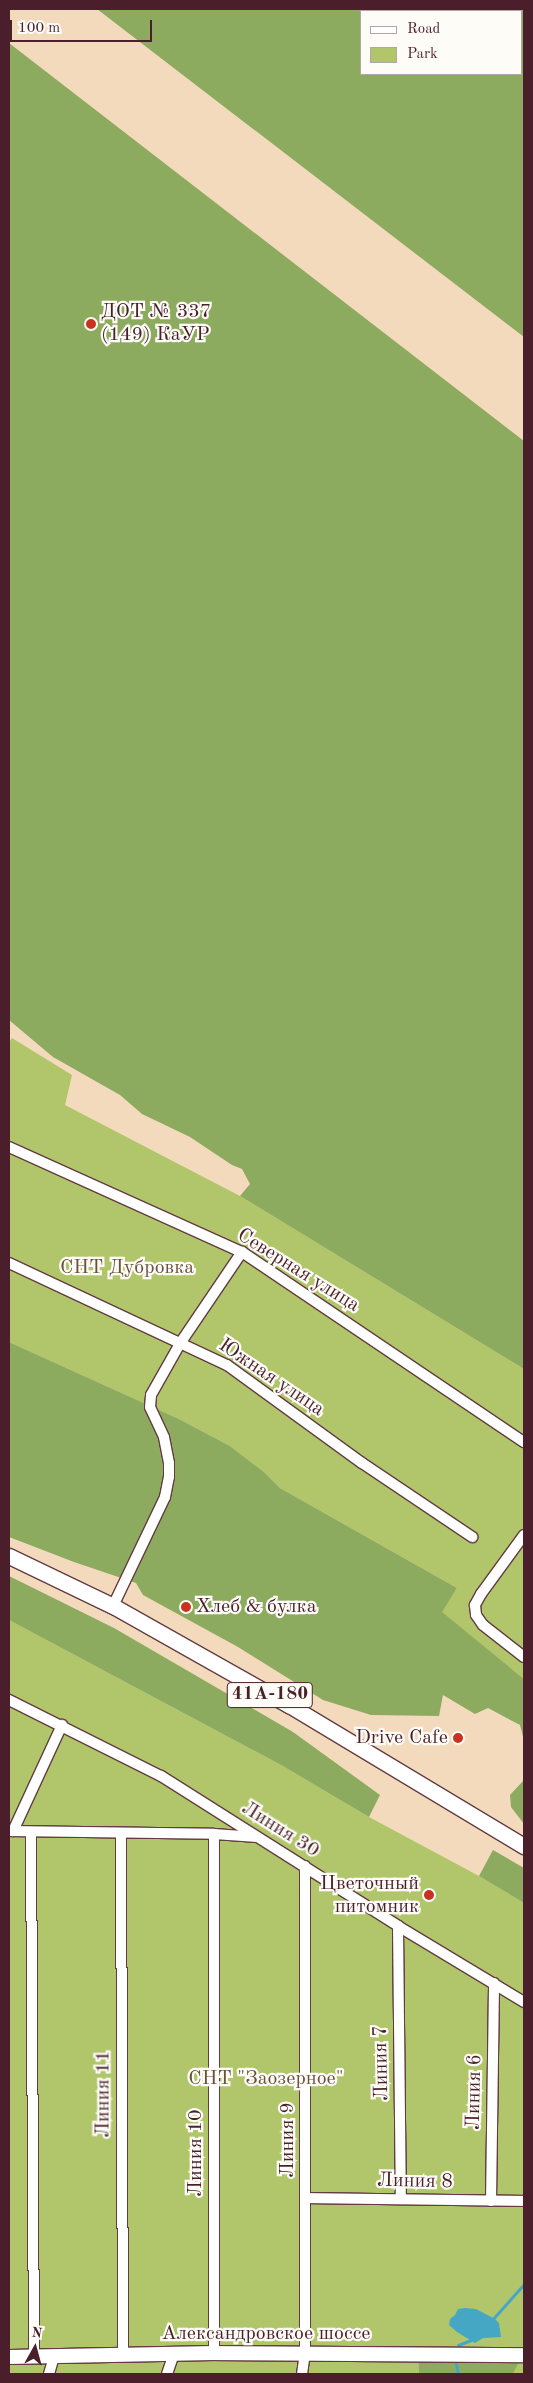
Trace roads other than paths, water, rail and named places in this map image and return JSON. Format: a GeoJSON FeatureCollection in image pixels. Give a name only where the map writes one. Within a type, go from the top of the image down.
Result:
{"type":"FeatureCollection","features":[{"type":"Feature","properties":{"kind":"main road","name":"41А-180"},"geometry":{"type":"LineString","coordinates":[[9,1556],[113,1606],[289,1705],[524,1846]]}},
{"type":"Feature","properties":{"kind":"street","name":"Северная улица"},"geometry":{"type":"LineString","coordinates":[[9,1147],[242,1252],[524,1442]]}},
{"type":"Feature","properties":{"kind":"street"},"geometry":{"type":"LineString","coordinates":[[113,1606],[165,1497],[169,1477],[169,1463],[164,1437],[150,1407],[152,1394],[181,1342],[242,1252]]}},
{"type":"Feature","properties":{"kind":"street","name":"Южная улица"},"geometry":{"type":"LineString","coordinates":[[9,1263],[228,1365],[362,1463],[472,1537]]}},
{"type":"Feature","properties":{"kind":"street"},"geometry":{"type":"LineString","coordinates":[[524,1535],[475,1605],[476,1615],[483,1625],[524,1657]]}},
{"type":"Feature","properties":{"kind":"street","name":"Линия 30"},"geometry":{"type":"LineString","coordinates":[[9,1700],[161,1776],[398,1926],[524,2002]]}},
{"type":"Feature","properties":{"kind":"street"},"geometry":{"type":"LineString","coordinates":[[62,1725],[11,1831],[31,1833],[214,1834],[261,1838]]}},
{"type":"Feature","properties":{"kind":"street"},"geometry":{"type":"LineString","coordinates":[[31,1833],[34,2357]]}},
{"type":"Feature","properties":{"kind":"street","name":"Линия 11"},"geometry":{"type":"LineString","coordinates":[[121,1834],[123,2354]]}},
{"type":"Feature","properties":{"kind":"street","name":"Линия 10"},"geometry":{"type":"LineString","coordinates":[[214,1834],[214,2353]]}},
{"type":"Feature","properties":{"kind":"street","name":"Линия 9"},"geometry":{"type":"LineString","coordinates":[[302,2374],[305,2353],[306,2198],[305,1866]]}},
{"type":"Feature","properties":{"kind":"street","name":"Линия 7"},"geometry":{"type":"LineString","coordinates":[[398,1926],[401,2199]]}},
{"type":"Feature","properties":{"kind":"street","name":"Линия 6"},"geometry":{"type":"LineString","coordinates":[[491,2201],[494,1983]]}},
{"type":"Feature","properties":{"kind":"street","name":"Линия 8"},"geometry":{"type":"LineString","coordinates":[[306,2198],[524,2201]]}},
{"type":"Feature","properties":{"kind":"street","name":"Александровское шоссе"},"geometry":{"type":"LineString","coordinates":[[9,2357],[214,2353],[524,2355]]}},
{"type":"Feature","properties":{"kind":"street"},"geometry":{"type":"LineString","coordinates":[[166,2374],[174,2354]]}},
{"type":"Feature","properties":{"kind":"street"},"geometry":{"type":"LineString","coordinates":[[49,2374],[54,2357]]}},
{"type":"Feature","properties":{"kind":"water"},"geometry":{"type":"Polygon","coordinates":[[[458,2309],[476,2309],[495,2319],[499,2323],[501,2337],[483,2338],[475,2343],[457,2332],[449,2325],[450,2319],[458,2309]]]}},
{"type":"Feature","properties":{"kind":"waterway"},"geometry":{"type":"LineString","coordinates":[[491,2321],[524,2284]]}},
{"type":"Feature","properties":{"kind":"waterway"},"geometry":{"type":"LineString","coordinates":[[458,2345],[471,2340]]}},
{"type":"Feature","properties":{"kind":"waterway"},"geometry":{"type":"LineString","coordinates":[[456,2364],[458,2374]]}},
{"type":"Feature","properties":{"kind":"place","name":"ДОТ № 337 (149) КаУР"},"geometry":{"type":"Point","coordinates":[91,324]}},
{"type":"Feature","properties":{"kind":"place","name":"Хлеб & булка"},"geometry":{"type":"Point","coordinates":[186,1607]}},
{"type":"Feature","properties":{"kind":"place","name":"Drive Cafe"},"geometry":{"type":"Point","coordinates":[458,1738]}},
{"type":"Feature","properties":{"kind":"place","name":"Цветочный питомник"},"geometry":{"type":"Point","coordinates":[429,1895]}},
{"type":"Feature","properties":{"kind":"park label","name":"СНТ Дубровка"},"geometry":{"type":"Point","coordinates":[127,1268]}},
{"type":"Feature","properties":{"kind":"park label","name":"СНТ \"Заозерное\""},"geometry":{"type":"Point","coordinates":[266,2079]}}]}
